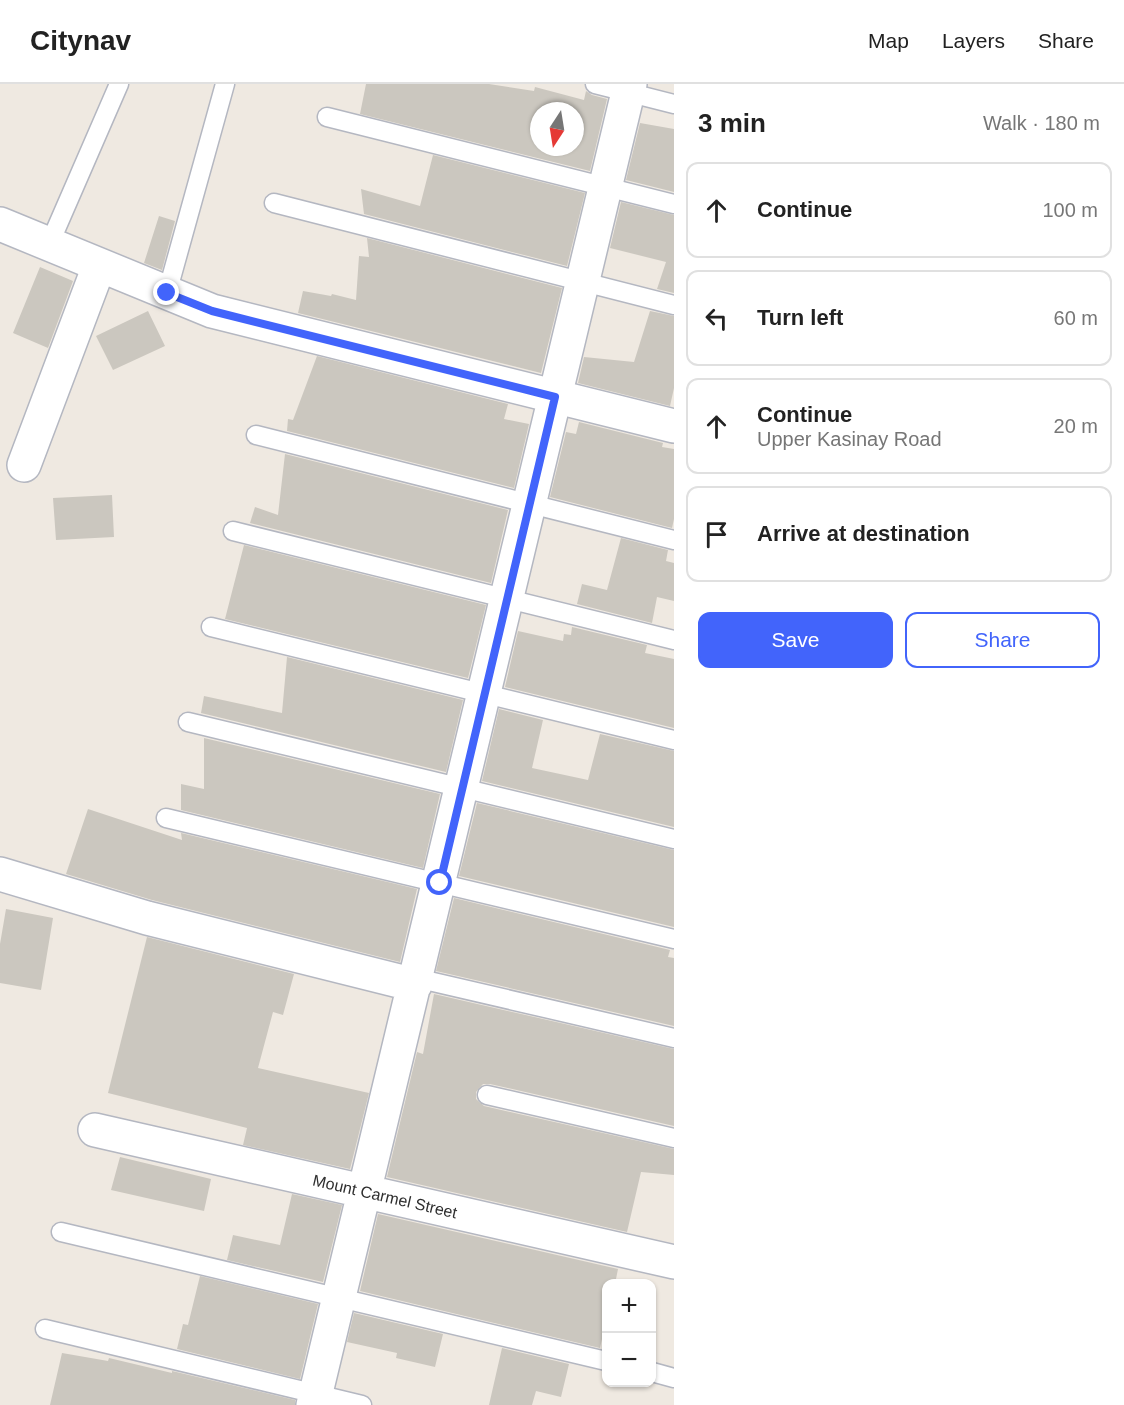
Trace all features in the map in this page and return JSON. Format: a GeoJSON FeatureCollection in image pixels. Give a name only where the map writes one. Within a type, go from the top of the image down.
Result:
{"type":"FeatureCollection","features":[{"type":"Feature","properties":{"kind":"street"},"geometry":{"type":"LineString","coordinates":[[314,1400],[440,883],[629,88]]}},
{"type":"Feature","properties":{"kind":"street"},"geometry":{"type":"LineString","coordinates":[[0,224],[212,311],[674,426]]}},
{"type":"Feature","properties":{"kind":"street"},"geometry":{"type":"LineString","coordinates":[[24,465],[99,266]]}},
{"type":"Feature","properties":{"kind":"street"},"geometry":{"type":"LineString","coordinates":[[0,874],[147,918],[416,982]]}},
{"type":"Feature","properties":{"kind":"street","name":"Mount Carmel Street"},"geometry":{"type":"LineString","coordinates":[[95,1130],[674,1262]]}},
{"type":"Feature","properties":{"kind":"lane"},"geometry":{"type":"LineString","coordinates":[[49,245],[119,84]]}},
{"type":"Feature","properties":{"kind":"lane"},"geometry":{"type":"LineString","coordinates":[[167,293],[225,84]]}},
{"type":"Feature","properties":{"kind":"lane"},"geometry":{"type":"LineString","coordinates":[[595,84],[629,88],[674,104]]}},
{"type":"Feature","properties":{"kind":"lane"},"geometry":{"type":"LineString","coordinates":[[327,117],[674,204]]}},
{"type":"Feature","properties":{"kind":"lane"},"geometry":{"type":"LineString","coordinates":[[274,203],[674,305]]}},
{"type":"Feature","properties":{"kind":"lane"},"geometry":{"type":"LineString","coordinates":[[255,435],[674,540]]}},
{"type":"Feature","properties":{"kind":"lane"},"geometry":{"type":"LineString","coordinates":[[233,531],[674,640]]}},
{"type":"Feature","properties":{"kind":"lane"},"geometry":{"type":"LineString","coordinates":[[211,627],[674,740]]}},
{"type":"Feature","properties":{"kind":"lane"},"geometry":{"type":"LineString","coordinates":[[188,722],[674,839]]}},
{"type":"Feature","properties":{"kind":"lane"},"geometry":{"type":"LineString","coordinates":[[166,818],[674,939]]}},
{"type":"Feature","properties":{"kind":"lane"},"geometry":{"type":"LineString","coordinates":[[416,982],[674,1038]]}},
{"type":"Feature","properties":{"kind":"lane"},"geometry":{"type":"LineString","coordinates":[[488,1095],[674,1138]]}},
{"type":"Feature","properties":{"kind":"lane"},"geometry":{"type":"LineString","coordinates":[[61,1232],[602,1360]]}},
{"type":"Feature","properties":{"kind":"lane"},"geometry":{"type":"LineString","coordinates":[[45,1329],[314,1400],[362,1405]]}},
{"type":"Feature","properties":{"kind":"lane"},"geometry":{"type":"LineString","coordinates":[[656,1373],[674,1378]]}},
{"type":"Feature","properties":{"kind":"building"},"geometry":{"type":"Polygon","coordinates":[[[366,84],[489,84],[534,91],[535,87],[584,100],[586,91],[607,99],[590,171],[360,114],[366,84]]]}},
{"type":"Feature","properties":{"kind":"building"},"geometry":{"type":"Polygon","coordinates":[[[640,123],[674,129],[674,192],[626,180],[640,123]]]}},
{"type":"Feature","properties":{"kind":"building"},"geometry":{"type":"Polygon","coordinates":[[[433,155],[585,193],[567,266],[364,214],[361,189],[420,206],[433,155]]]}},
{"type":"Feature","properties":{"kind":"building"},"geometry":{"type":"Polygon","coordinates":[[[621,202],[674,215],[674,293],[657,289],[666,262],[610,248],[621,202]]]}},
{"type":"Feature","properties":{"kind":"building"},"geometry":{"type":"Polygon","coordinates":[[[159,216],[175,221],[162,270],[144,263],[159,216]]]}},
{"type":"Feature","properties":{"kind":"building"},"geometry":{"type":"Polygon","coordinates":[[[367,238],[562,288],[541,373],[298,313],[303,291],[331,296],[332,294],[356,300],[359,256],[369,257],[367,238]]]}},
{"type":"Feature","properties":{"kind":"building"},"geometry":{"type":"Polygon","coordinates":[[[40,267],[73,281],[48,348],[13,333],[40,267]]]}},
{"type":"Feature","properties":{"kind":"building"},"geometry":{"type":"Polygon","coordinates":[[[148,311],[165,346],[113,370],[96,336],[148,311]]]}},
{"type":"Feature","properties":{"kind":"building"},"geometry":{"type":"Polygon","coordinates":[[[650,311],[674,316],[674,388],[670,406],[578,383],[584,357],[634,362],[650,311]]]}},
{"type":"Feature","properties":{"kind":"building"},"geometry":{"type":"Polygon","coordinates":[[[317,356],[508,404],[504,419],[529,424],[514,488],[287,431],[288,419],[293,420],[317,356]]]}},
{"type":"Feature","properties":{"kind":"building"},"geometry":{"type":"Polygon","coordinates":[[[579,422],[663,443],[662,447],[674,449],[672,528],[550,497],[566,432],[576,434],[579,422]]]}},
{"type":"Feature","properties":{"kind":"building"},"geometry":{"type":"Polygon","coordinates":[[[285,454],[508,510],[491,583],[250,523],[255,507],[278,515],[285,454]]]}},
{"type":"Feature","properties":{"kind":"building"},"geometry":{"type":"Polygon","coordinates":[[[112,495],[114,537],[56,540],[53,498],[112,495]]]}},
{"type":"Feature","properties":{"kind":"building"},"geometry":{"type":"Polygon","coordinates":[[[621,538],[668,550],[666,561],[674,563],[674,601],[657,597],[652,623],[577,604],[582,584],[607,590],[621,538]]]}},
{"type":"Feature","properties":{"kind":"building"},"geometry":{"type":"Polygon","coordinates":[[[244,545],[486,605],[468,678],[225,619],[244,545]]]}},
{"type":"Feature","properties":{"kind":"building"},"geometry":{"type":"Polygon","coordinates":[[[572,627],[647,645],[645,653],[674,659],[674,728],[505,687],[518,631],[563,641],[564,634],[571,635],[572,627]]]}},
{"type":"Feature","properties":{"kind":"building"},"geometry":{"type":"Polygon","coordinates":[[[287,657],[463,700],[446,772],[201,713],[204,696],[282,713],[287,657]]]}},
{"type":"Feature","properties":{"kind":"building"},"geometry":{"type":"Polygon","coordinates":[[[499,709],[543,720],[532,768],[588,780],[600,734],[674,751],[674,827],[482,781],[499,709]]]}},
{"type":"Feature","properties":{"kind":"building"},"geometry":{"type":"Polygon","coordinates":[[[204,738],[440,794],[423,868],[181,810],[181,784],[204,789],[204,738]]]}},
{"type":"Feature","properties":{"kind":"building"},"geometry":{"type":"Polygon","coordinates":[[[477,803],[674,850],[674,927],[459,876],[477,803]]]}},
{"type":"Feature","properties":{"kind":"building"},"geometry":{"type":"Polygon","coordinates":[[[88,809],[182,840],[181,833],[417,889],[400,962],[152,900],[66,874],[88,809]]]}},
{"type":"Feature","properties":{"kind":"building"},"geometry":{"type":"Polygon","coordinates":[[[454,898],[670,950],[668,957],[674,958],[674,1026],[436,971],[454,898]]]}},
{"type":"Feature","properties":{"kind":"building"},"geometry":{"type":"Polygon","coordinates":[[[6,909],[53,918],[41,990],[0,983],[0,944],[6,909]]]}},
{"type":"Feature","properties":{"kind":"building"},"geometry":{"type":"Polygon","coordinates":[[[147,937],[294,974],[283,1015],[273,1012],[258,1068],[369,1093],[350,1169],[243,1145],[247,1128],[108,1093],[147,937]]]}},
{"type":"Feature","properties":{"kind":"building"},"geometry":{"type":"Polygon","coordinates":[[[434,994],[674,1049],[674,1126],[490,1084],[483,1084],[476,1092],[476,1099],[484,1106],[674,1149],[674,1175],[641,1172],[627,1232],[387,1177],[417,1052],[423,1054],[434,994]]]}},
{"type":"Feature","properties":{"kind":"building"},"geometry":{"type":"Polygon","coordinates":[[[120,1157],[211,1179],[204,1211],[111,1190],[120,1157]]]}},
{"type":"Feature","properties":{"kind":"building"},"geometry":{"type":"Polygon","coordinates":[[[292,1194],[342,1205],[323,1282],[227,1260],[233,1235],[280,1245],[292,1194]]]}},
{"type":"Feature","properties":{"kind":"building"},"geometry":{"type":"Polygon","coordinates":[[[378,1214],[618,1269],[616,1279],[602,1279],[600,1348],[360,1291],[378,1214]]]}},
{"type":"Feature","properties":{"kind":"building"},"geometry":{"type":"Polygon","coordinates":[[[200,1276],[318,1304],[300,1379],[177,1349],[183,1324],[188,1325],[200,1276]]]}},
{"type":"Feature","properties":{"kind":"building"},"geometry":{"type":"Polygon","coordinates":[[[354,1313],[443,1334],[435,1367],[396,1358],[397,1353],[347,1342],[354,1313]]]}},
{"type":"Feature","properties":{"kind":"building"},"geometry":{"type":"Polygon","coordinates":[[[502,1348],[569,1364],[561,1397],[536,1391],[532,1405],[489,1405],[502,1348]]]}},
{"type":"Feature","properties":{"kind":"building"},"geometry":{"type":"Polygon","coordinates":[[[62,1353],[108,1361],[109,1358],[172,1373],[172,1371],[295,1400],[295,1405],[50,1405],[62,1353]]]}},
{"type":"Feature","properties":{"kind":"route"},"geometry":{"type":"LineString","coordinates":[[167,293],[212,311],[555,397],[440,883]]}}]}
